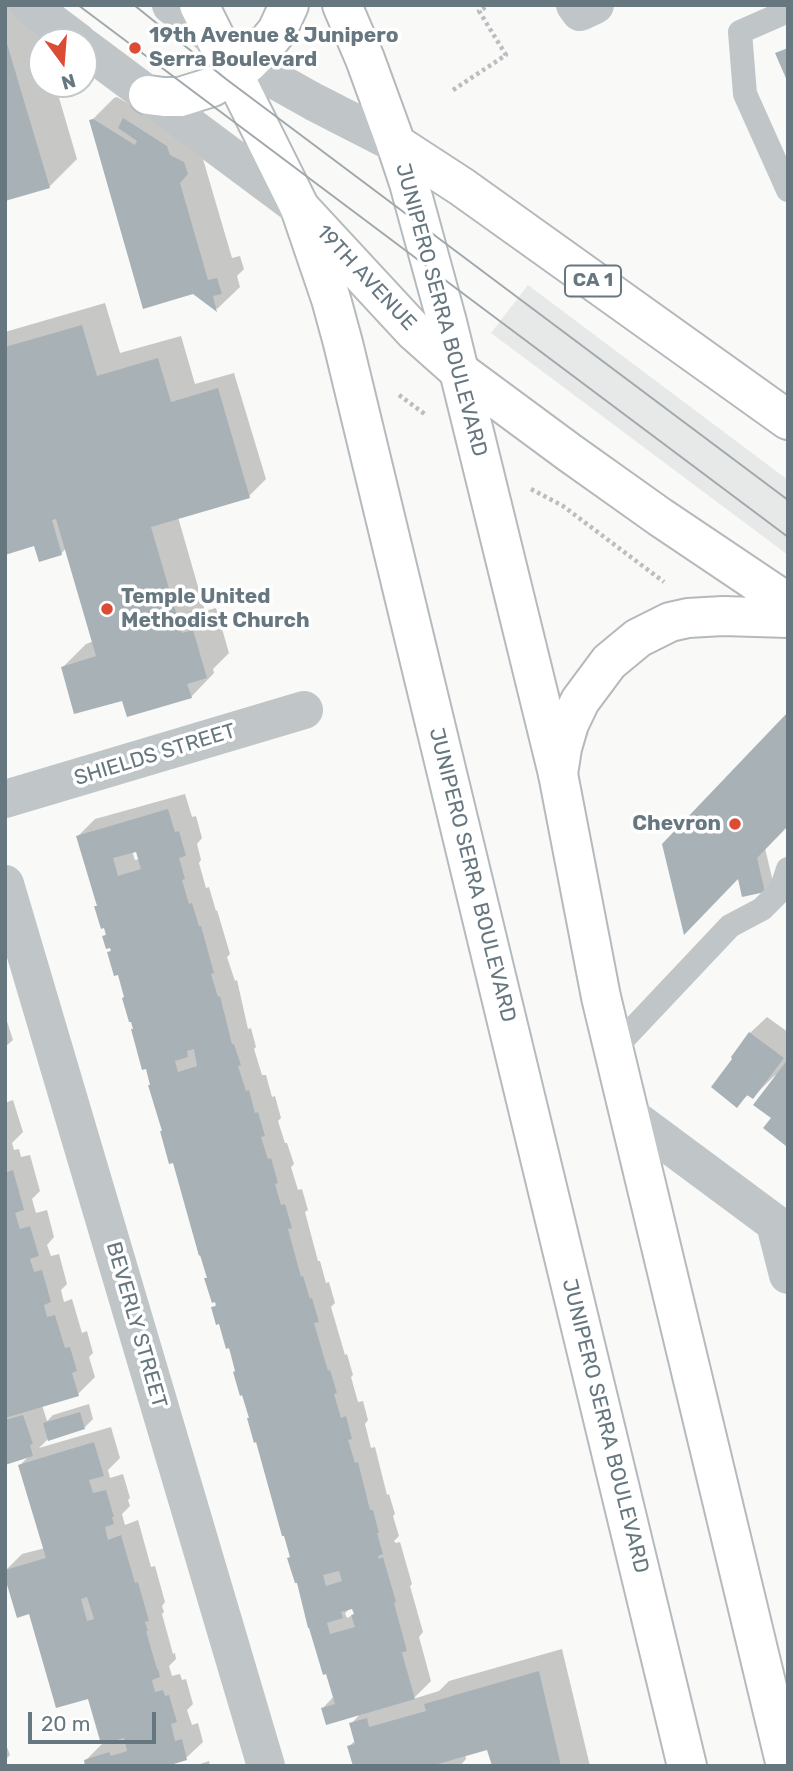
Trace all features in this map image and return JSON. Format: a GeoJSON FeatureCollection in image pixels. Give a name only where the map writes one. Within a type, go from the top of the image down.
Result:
{"type":"FeatureCollection","features":[{"type":"Feature","properties":{"kind":"main road","name":"JUNIPERO SERRA BOULEVARD"},"geometry":{"type":"LineString","coordinates":[[198,5],[215,39],[240,69],[300,208],[331,299],[687,1766]]}},
{"type":"Feature","properties":{"kind":"main road"},"geometry":{"type":"LineString","coordinates":[[148,95],[180,97],[212,87],[240,69],[264,47],[276,31],[289,5]]}},
{"type":"Feature","properties":{"kind":"main road","name":"JUNIPERO SERRA BOULEVARD"},"geometry":{"type":"LineString","coordinates":[[342,5],[396,144],[421,225],[459,371],[558,774],[613,1051],[786,1766]]}},
{"type":"Feature","properties":{"kind":"main road","name":"CA 1"},"geometry":{"type":"LineString","coordinates":[[396,144],[462,187],[788,420]]}},
{"type":"Feature","properties":{"kind":"main road","name":"19TH AVENUE"},"geometry":{"type":"LineString","coordinates":[[300,208],[390,308],[459,371],[660,517],[788,603]]}},
{"type":"Feature","properties":{"kind":"main road"},"geometry":{"type":"LineString","coordinates":[[558,774],[565,736],[580,701],[609,662],[638,638],[670,622],[688,618],[788,618]]}},
{"type":"Feature","properties":{"kind":"street"},"geometry":{"type":"LineString","coordinates":[[29,5],[59,28]]}},
{"type":"Feature","properties":{"kind":"street"},"geometry":{"type":"LineString","coordinates":[[171,5],[215,39]]}},
{"type":"Feature","properties":{"kind":"street"},"geometry":{"type":"LineString","coordinates":[[575,5],[580,12],[595,5]]}},
{"type":"Feature","properties":{"kind":"street","name":"19TH AVENUE"},"geometry":{"type":"LineString","coordinates":[[98,58],[300,208]]}},
{"type":"Feature","properties":{"kind":"street"},"geometry":{"type":"LineString","coordinates":[[240,69],[314,102],[396,144]]}},
{"type":"Feature","properties":{"kind":"street","name":"SHIELDS STREET"},"geometry":{"type":"LineString","coordinates":[[5,799],[304,710]]}},
{"type":"Feature","properties":{"kind":"street","name":"BEVERLY STREET"},"geometry":{"type":"LineString","coordinates":[[5,884],[266,1766]]}},
{"type":"Feature","properties":{"kind":"street"},"geometry":{"type":"LineString","coordinates":[[629,1115],[782,1229],[788,1275]]}},
{"type":"Feature","properties":{"kind":"lane"},"geometry":{"type":"LineString","coordinates":[[788,11],[740,32],[745,94],[788,190]]}},
{"type":"Feature","properties":{"kind":"lane"},"geometry":{"type":"LineString","coordinates":[[613,1051],[730,926],[762,909],[781,890],[788,869]]}},
{"type":"Feature","properties":{"kind":"path"},"geometry":{"type":"LineString","coordinates":[[453,90],[506,55],[479,12],[489,5]]}},
{"type":"Feature","properties":{"kind":"path"},"geometry":{"type":"LineString","coordinates":[[390,389],[429,417]]}},
{"type":"Feature","properties":{"kind":"path"},"geometry":{"type":"LineString","coordinates":[[543,489],[539,495],[563,506],[666,583],[663,591]]}},
{"type":"Feature","properties":{"kind":"shaded area"},"geometry":{"type":"Polygon","coordinates":[[[528,285],[788,480],[788,555],[491,333],[528,285]]]}},
{"type":"Feature","properties":{"kind":"building"},"geometry":{"type":"Polygon","coordinates":[[[5,37],[50,188],[5,201],[5,37]]]}},
{"type":"Feature","properties":{"kind":"building"},"geometry":{"type":"Polygon","coordinates":[[[788,48],[788,83],[775,53],[788,48]]]}},
{"type":"Feature","properties":{"kind":"building"},"geometry":{"type":"Polygon","coordinates":[[[123,118],[167,146],[170,155],[184,162],[188,174],[180,183],[208,280],[217,278],[222,294],[213,296],[217,312],[193,294],[143,309],[89,120],[93,119],[135,145],[137,141],[118,128],[123,118]]]}},
{"type":"Feature","properties":{"kind":"building"},"geometry":{"type":"Polygon","coordinates":[[[82,325],[97,376],[158,358],[171,402],[218,388],[250,498],[151,527],[182,633],[193,630],[207,678],[187,684],[192,698],[127,717],[122,701],[74,714],[61,667],[96,656],[56,519],[52,520],[62,555],[39,562],[34,546],[5,555],[5,347],[82,325]]]}},
{"type":"Feature","properties":{"kind":"building"},"geometry":{"type":"Polygon","coordinates":[[[788,712],[788,826],[757,858],[765,892],[742,897],[738,879],[684,935],[662,844],[788,712]]]}},
{"type":"Feature","properties":{"kind":"building"},"geometry":{"type":"Polygon","coordinates":[[[168,809],[175,832],[179,831],[186,856],[179,858],[185,879],[182,880],[189,904],[192,903],[201,926],[214,973],[211,974],[241,1065],[238,1066],[246,1091],[249,1090],[255,1113],[258,1112],[265,1136],[261,1137],[268,1159],[271,1158],[281,1205],[285,1204],[292,1228],[288,1229],[301,1277],[303,1276],[310,1299],[312,1298],[319,1322],[314,1323],[337,1393],[334,1394],[341,1418],[346,1416],[352,1439],[348,1440],[355,1463],[358,1462],[370,1510],[373,1510],[383,1554],[378,1556],[379,1559],[383,1557],[396,1602],[394,1603],[407,1651],[400,1653],[415,1699],[326,1725],[321,1708],[335,1704],[326,1674],[323,1675],[297,1583],[287,1558],[290,1557],[256,1442],[254,1443],[242,1395],[240,1396],[229,1348],[226,1349],[219,1324],[216,1325],[211,1307],[216,1306],[215,1302],[212,1303],[204,1278],[207,1278],[173,1163],[169,1164],[146,1069],[142,1070],[118,975],[114,976],[107,952],[111,951],[110,948],[106,949],[102,936],[106,935],[104,928],[101,929],[94,906],[97,906],[76,836],[168,809]],[[136,852],[113,858],[118,876],[141,869],[136,852]],[[194,1049],[187,1051],[188,1057],[175,1061],[178,1072],[197,1066],[194,1049]],[[339,1571],[323,1575],[326,1586],[342,1581],[339,1571]],[[352,1609],[341,1612],[343,1618],[327,1623],[330,1634],[355,1627],[352,1609]]]}},
{"type":"Feature","properties":{"kind":"building"},"geometry":{"type":"Polygon","coordinates":[[[749,1032],[784,1058],[753,1099],[747,1095],[737,1108],[711,1087],[749,1032]]]}},
{"type":"Feature","properties":{"kind":"building"},"geometry":{"type":"Polygon","coordinates":[[[788,1059],[786,1146],[763,1128],[771,1118],[753,1105],[788,1059]]]}},
{"type":"Feature","properties":{"kind":"building"},"geometry":{"type":"Polygon","coordinates":[[[13,1170],[24,1210],[15,1213],[20,1229],[30,1226],[39,1256],[30,1259],[34,1272],[42,1270],[51,1302],[44,1305],[47,1317],[55,1315],[65,1348],[70,1347],[77,1371],[72,1373],[79,1396],[5,1418],[5,1173],[13,1170]]]}},
{"type":"Feature","properties":{"kind":"building"},"geometry":{"type":"Polygon","coordinates":[[[80,1412],[85,1429],[48,1441],[43,1423],[80,1412]]]}},
{"type":"Feature","properties":{"kind":"building"},"geometry":{"type":"Polygon","coordinates":[[[23,1415],[33,1444],[30,1445],[33,1456],[5,1465],[5,1420],[23,1415]]]}},
{"type":"Feature","properties":{"kind":"building"},"geometry":{"type":"Polygon","coordinates":[[[94,1442],[104,1476],[89,1480],[93,1493],[106,1490],[114,1517],[114,1524],[105,1527],[108,1540],[121,1535],[135,1583],[138,1582],[149,1621],[145,1622],[146,1631],[160,1677],[152,1680],[155,1692],[163,1690],[165,1696],[169,1695],[177,1722],[171,1724],[175,1741],[182,1739],[187,1760],[167,1766],[85,1766],[84,1760],[109,1752],[111,1756],[127,1751],[124,1738],[101,1744],[88,1699],[56,1708],[29,1614],[17,1618],[5,1570],[46,1558],[18,1465],[94,1442]],[[87,1597],[81,1599],[87,1621],[94,1619],[87,1597]]]}},
{"type":"Feature","properties":{"kind":"building"},"geometry":{"type":"Polygon","coordinates":[[[539,1671],[561,1766],[492,1766],[487,1750],[438,1766],[353,1766],[347,1746],[355,1744],[349,1723],[367,1718],[369,1727],[426,1711],[424,1704],[539,1671]]]}},
{"type":"Feature","properties":{"kind":"tram line"},"geometry":{"type":"LineString","coordinates":[[78,5],[788,537]]}},
{"type":"Feature","properties":{"kind":"tram line"},"geometry":{"type":"LineString","coordinates":[[134,5],[226,79],[788,500]]}},
{"type":"Feature","properties":{"kind":"place","name":"19th Avenue & Junipero Serra Boulevard"},"geometry":{"type":"Point","coordinates":[135,48]}},
{"type":"Feature","properties":{"kind":"place","name":"Temple United Methodist Church"},"geometry":{"type":"Point","coordinates":[107,609]}},
{"type":"Feature","properties":{"kind":"place","name":"Chevron"},"geometry":{"type":"Point","coordinates":[735,824]}}]}
